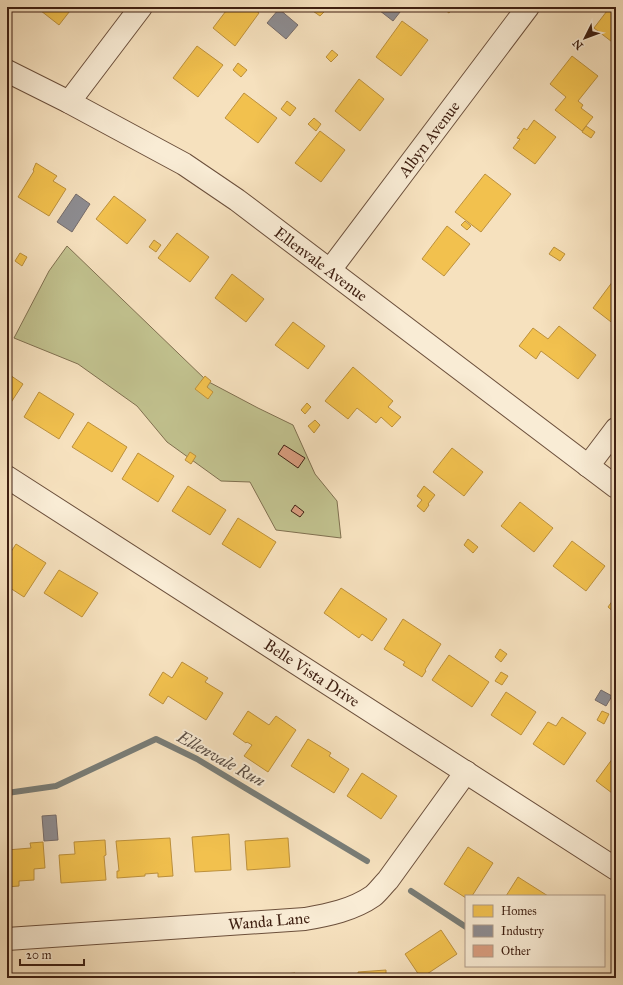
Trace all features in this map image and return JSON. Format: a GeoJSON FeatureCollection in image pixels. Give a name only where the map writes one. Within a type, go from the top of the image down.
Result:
{"type":"FeatureCollection","features":[{"type":"Feature","properties":{"kind":"street"},"geometry":{"type":"LineString","coordinates":[[69,102],[141,7]]}},
{"type":"Feature","properties":{"kind":"street","name":"Albyn Avenue"},"geometry":{"type":"LineString","coordinates":[[330,270],[528,7]]}},
{"type":"Feature","properties":{"kind":"street","name":"Ellenvale Avenue"},"geometry":{"type":"LineString","coordinates":[[7,71],[69,102],[184,164],[237,200],[616,487]]}},
{"type":"Feature","properties":{"kind":"street"},"geometry":{"type":"LineString","coordinates":[[588,466],[616,429]]}},
{"type":"Feature","properties":{"kind":"street","name":"Belle Vista Drive"},"geometry":{"type":"LineString","coordinates":[[7,477],[616,869]]}},
{"type":"Feature","properties":{"kind":"street","name":"Wanda Lane"},"geometry":{"type":"LineString","coordinates":[[7,939],[304,919],[330,914],[353,907],[373,896],[388,880],[466,772]]}},
{"type":"Feature","properties":{"kind":"green space"},"geometry":{"type":"Polygon","coordinates":[[[67,246],[207,381],[293,425],[315,474],[337,501],[341,538],[276,530],[250,482],[221,481],[167,442],[137,406],[78,364],[14,338],[49,271],[67,246]]]}},
{"type":"Feature","properties":{"kind":"building: Homes"},"geometry":{"type":"Polygon","coordinates":[[[36,7],[73,7],[59,25],[36,7]]]}},
{"type":"Feature","properties":{"kind":"building: Homes"},"geometry":{"type":"Polygon","coordinates":[[[229,7],[251,7],[259,13],[235,46],[213,28],[229,7]]]}},
{"type":"Feature","properties":{"kind":"building: Homes"},"geometry":{"type":"Polygon","coordinates":[[[312,7],[320,7],[325,11],[320,16],[310,9],[312,7]]]}},
{"type":"Feature","properties":{"kind":"building: Homes"},"geometry":{"type":"Polygon","coordinates":[[[441,7],[453,7],[449,13],[441,7]]]}},
{"type":"Feature","properties":{"kind":"building: Homes"},"geometry":{"type":"Polygon","coordinates":[[[610,7],[616,7],[616,45],[594,28],[610,7]]]}},
{"type":"Feature","properties":{"kind":"building: Homes"},"geometry":{"type":"Polygon","coordinates":[[[402,21],[428,40],[401,76],[376,57],[402,21]]]}},
{"type":"Feature","properties":{"kind":"building: Homes"},"geometry":{"type":"Polygon","coordinates":[[[197,46],[223,65],[198,97],[173,78],[197,46]]]}},
{"type":"Feature","properties":{"kind":"building: Homes"},"geometry":{"type":"Polygon","coordinates":[[[332,50],[338,55],[331,62],[326,57],[332,50]]]}},
{"type":"Feature","properties":{"kind":"building: Homes"},"geometry":{"type":"Polygon","coordinates":[[[572,56],[598,76],[578,101],[583,105],[581,108],[593,117],[582,131],[555,110],[566,97],[550,84],[572,56]]]}},
{"type":"Feature","properties":{"kind":"building: Homes"},"geometry":{"type":"Polygon","coordinates":[[[238,63],[247,70],[241,77],[233,70],[238,63]]]}},
{"type":"Feature","properties":{"kind":"building: Homes"},"geometry":{"type":"Polygon","coordinates":[[[359,79],[384,99],[360,131],[335,111],[359,79]]]}},
{"type":"Feature","properties":{"kind":"building: Homes"},"geometry":{"type":"Polygon","coordinates":[[[244,93],[277,118],[258,143],[225,118],[244,93]]]}},
{"type":"Feature","properties":{"kind":"building: Homes"},"geometry":{"type":"Polygon","coordinates":[[[287,101],[296,108],[290,116],[281,109],[287,101]]]}},
{"type":"Feature","properties":{"kind":"building: Homes"},"geometry":{"type":"Polygon","coordinates":[[[314,118],[321,124],[316,131],[308,124],[314,118]]]}},
{"type":"Feature","properties":{"kind":"building: Homes"},"geometry":{"type":"Polygon","coordinates":[[[534,120],[556,137],[535,164],[513,148],[520,139],[517,138],[524,128],[527,130],[534,120]]]}},
{"type":"Feature","properties":{"kind":"building: Homes"},"geometry":{"type":"Polygon","coordinates":[[[586,126],[595,132],[591,138],[582,132],[586,126]]]}},
{"type":"Feature","properties":{"kind":"building: Homes"},"geometry":{"type":"Polygon","coordinates":[[[320,131],[345,150],[321,182],[295,163],[320,131]]]}},
{"type":"Feature","properties":{"kind":"building: Homes"},"geometry":{"type":"Polygon","coordinates":[[[36,163],[57,176],[53,181],[66,189],[49,216],[18,197],[34,171],[33,170],[36,163]]]}},
{"type":"Feature","properties":{"kind":"building: Homes"},"geometry":{"type":"Polygon","coordinates":[[[485,174],[511,194],[481,232],[455,212],[485,174]]]}},
{"type":"Feature","properties":{"kind":"building: Homes"},"geometry":{"type":"Polygon","coordinates":[[[114,196],[146,220],[127,244],[96,219],[114,196]]]}},
{"type":"Feature","properties":{"kind":"building: Homes"},"geometry":{"type":"Polygon","coordinates":[[[465,221],[471,226],[467,230],[461,225],[465,221]]]}},
{"type":"Feature","properties":{"kind":"building: Homes"},"geometry":{"type":"Polygon","coordinates":[[[447,226],[470,244],[444,276],[422,259],[447,226]]]}},
{"type":"Feature","properties":{"kind":"building: Homes"},"geometry":{"type":"Polygon","coordinates":[[[177,233],[209,257],[190,282],[158,258],[177,233]]]}},
{"type":"Feature","properties":{"kind":"building: Homes"},"geometry":{"type":"Polygon","coordinates":[[[154,240],[161,245],[156,252],[149,247],[154,240]]]}},
{"type":"Feature","properties":{"kind":"building: Homes"},"geometry":{"type":"Polygon","coordinates":[[[554,247],[565,254],[560,261],[549,254],[554,247]]]}},
{"type":"Feature","properties":{"kind":"building: Homes"},"geometry":{"type":"Polygon","coordinates":[[[20,253],[27,257],[22,266],[15,261],[20,253]]]}},
{"type":"Feature","properties":{"kind":"building: Homes"},"geometry":{"type":"Polygon","coordinates":[[[232,274],[264,299],[246,322],[215,298],[232,274]]]}},
{"type":"Feature","properties":{"kind":"building: Homes"},"geometry":{"type":"Polygon","coordinates":[[[616,277],[616,324],[615,325],[593,308],[616,277]]]}},
{"type":"Feature","properties":{"kind":"building: Homes"},"geometry":{"type":"Polygon","coordinates":[[[293,322],[325,346],[308,369],[275,345],[293,322]]]}},
{"type":"Feature","properties":{"kind":"building: Homes"},"geometry":{"type":"Polygon","coordinates":[[[559,326],[596,355],[578,379],[541,351],[536,359],[519,346],[533,328],[548,339],[559,326]]]}},
{"type":"Feature","properties":{"kind":"building: Homes"},"geometry":{"type":"Polygon","coordinates":[[[353,367],[393,401],[388,407],[401,417],[392,427],[381,417],[376,423],[357,408],[348,419],[325,401],[353,367]]]}},
{"type":"Feature","properties":{"kind":"building: Homes"},"geometry":{"type":"Polygon","coordinates":[[[7,373],[23,384],[10,404],[7,403],[7,373]]]}},
{"type":"Feature","properties":{"kind":"building: Homes"},"geometry":{"type":"Polygon","coordinates":[[[205,376],[211,381],[207,387],[213,392],[208,399],[195,389],[205,376]]]}},
{"type":"Feature","properties":{"kind":"building: Homes"},"geometry":{"type":"Polygon","coordinates":[[[39,392],[74,414],[59,439],[24,417],[39,392]]]}},
{"type":"Feature","properties":{"kind":"building: Homes"},"geometry":{"type":"Polygon","coordinates":[[[307,403],[311,407],[305,414],[301,410],[307,403]]]}},
{"type":"Feature","properties":{"kind":"building: Homes"},"geometry":{"type":"Polygon","coordinates":[[[315,420],[320,425],[314,433],[308,426],[315,420]]]}},
{"type":"Feature","properties":{"kind":"building: Homes"},"geometry":{"type":"Polygon","coordinates":[[[88,422],[127,447],[112,472],[72,447],[88,422]]]}},
{"type":"Feature","properties":{"kind":"building: Homes"},"geometry":{"type":"Polygon","coordinates":[[[452,448],[483,472],[464,496],[433,472],[452,448]]]}},
{"type":"Feature","properties":{"kind":"building: Homes"},"geometry":{"type":"Polygon","coordinates":[[[190,452],[196,456],[191,464],[185,460],[190,452]]]}},
{"type":"Feature","properties":{"kind":"building: Homes"},"geometry":{"type":"Polygon","coordinates":[[[138,453],[174,476],[158,502],[122,479],[138,453]]]}},
{"type":"Feature","properties":{"kind":"building: Homes"},"geometry":{"type":"Polygon","coordinates":[[[188,486],[226,510],[210,535],[172,511],[188,486]]]}},
{"type":"Feature","properties":{"kind":"building: Homes"},"geometry":{"type":"Polygon","coordinates":[[[424,486],[435,495],[424,512],[417,506],[422,500],[417,496],[424,486]]]}},
{"type":"Feature","properties":{"kind":"building: Homes"},"geometry":{"type":"Polygon","coordinates":[[[520,502],[553,528],[534,552],[501,526],[520,502]]]}},
{"type":"Feature","properties":{"kind":"building: Homes"},"geometry":{"type":"Polygon","coordinates":[[[238,518],[276,542],[260,568],[222,544],[238,518]]]}},
{"type":"Feature","properties":{"kind":"building: Homes"},"geometry":{"type":"Polygon","coordinates":[[[468,539],[478,547],[473,553],[464,545],[468,539]]]}},
{"type":"Feature","properties":{"kind":"building: Homes"},"geometry":{"type":"Polygon","coordinates":[[[572,541],[605,566],[586,591],[553,566],[572,541]]]}},
{"type":"Feature","properties":{"kind":"building: Homes"},"geometry":{"type":"Polygon","coordinates":[[[16,544],[46,563],[24,597],[7,586],[7,558],[16,544]]]}},
{"type":"Feature","properties":{"kind":"building: Homes"},"geometry":{"type":"Polygon","coordinates":[[[59,570],[98,593],[82,617],[44,593],[59,570]]]}},
{"type":"Feature","properties":{"kind":"building: Homes"},"geometry":{"type":"Polygon","coordinates":[[[341,588],[387,619],[372,641],[362,634],[359,638],[324,613],[341,588]]]}},
{"type":"Feature","properties":{"kind":"building: Homes"},"geometry":{"type":"Polygon","coordinates":[[[616,596],[616,614],[608,607],[616,596]]]}},
{"type":"Feature","properties":{"kind":"building: Homes"},"geometry":{"type":"Polygon","coordinates":[[[403,619],[441,644],[422,677],[403,665],[405,662],[384,649],[403,619]]]}},
{"type":"Feature","properties":{"kind":"building: Homes"},"geometry":{"type":"Polygon","coordinates":[[[500,649],[507,654],[501,662],[495,657],[500,649]]]}},
{"type":"Feature","properties":{"kind":"building: Homes"},"geometry":{"type":"Polygon","coordinates":[[[449,655],[489,682],[472,707],[432,680],[449,655]]]}},
{"type":"Feature","properties":{"kind":"building: Homes"},"geometry":{"type":"Polygon","coordinates":[[[182,662],[208,678],[205,682],[223,693],[206,720],[168,696],[163,704],[149,695],[163,672],[172,678],[182,662]]]}},
{"type":"Feature","properties":{"kind":"building: Homes"},"geometry":{"type":"Polygon","coordinates":[[[501,672],[508,676],[502,685],[495,681],[501,672]]]}},
{"type":"Feature","properties":{"kind":"building: Homes"},"geometry":{"type":"Polygon","coordinates":[[[506,692],[536,712],[521,735],[491,715],[506,692]]]}},
{"type":"Feature","properties":{"kind":"building: Homes"},"geometry":{"type":"Polygon","coordinates":[[[248,711],[269,725],[276,716],[296,730],[268,772],[244,756],[252,745],[247,742],[246,743],[233,734],[248,711]]]}},
{"type":"Feature","properties":{"kind":"building: Homes"},"geometry":{"type":"Polygon","coordinates":[[[602,711],[609,714],[604,724],[597,720],[602,711]]]}},
{"type":"Feature","properties":{"kind":"building: Homes"},"geometry":{"type":"Polygon","coordinates":[[[562,717],[586,733],[564,765],[533,744],[548,722],[556,726],[562,717]]]}},
{"type":"Feature","properties":{"kind":"building: Homes"},"geometry":{"type":"Polygon","coordinates":[[[308,739],[331,753],[329,756],[349,769],[334,793],[291,766],[308,739]]]}},
{"type":"Feature","properties":{"kind":"building: Homes"},"geometry":{"type":"Polygon","coordinates":[[[616,754],[616,796],[596,781],[616,754]]]}},
{"type":"Feature","properties":{"kind":"building: Homes"},"geometry":{"type":"Polygon","coordinates":[[[362,773],[397,796],[381,819],[347,796],[362,773]]]}},
{"type":"Feature","properties":{"kind":"building: Homes"},"geometry":{"type":"Polygon","coordinates":[[[229,834],[231,870],[195,872],[192,837],[229,834]]]}},
{"type":"Feature","properties":{"kind":"building: Homes"},"geometry":{"type":"Polygon","coordinates":[[[170,838],[173,876],[158,877],[158,873],[145,874],[145,876],[117,878],[117,871],[119,871],[116,841],[170,838]]]}},
{"type":"Feature","properties":{"kind":"building: Homes"},"geometry":{"type":"Polygon","coordinates":[[[288,838],[290,867],[247,870],[245,841],[288,838]]]}},
{"type":"Feature","properties":{"kind":"building: Homes"},"geometry":{"type":"Polygon","coordinates":[[[105,840],[106,855],[104,856],[106,880],[61,883],[59,855],[75,854],[74,842],[105,840]]]}},
{"type":"Feature","properties":{"kind":"building: Homes"},"geometry":{"type":"Polygon","coordinates":[[[43,842],[45,868],[34,869],[34,880],[19,881],[19,886],[7,887],[7,850],[31,848],[30,843],[43,842]]]}},
{"type":"Feature","properties":{"kind":"building: Homes"},"geometry":{"type":"Polygon","coordinates":[[[468,847],[493,863],[473,895],[465,895],[465,897],[444,884],[468,847]]]}},
{"type":"Feature","properties":{"kind":"building: Homes"},"geometry":{"type":"Polygon","coordinates":[[[518,877],[546,895],[507,895],[518,877]]]}},
{"type":"Feature","properties":{"kind":"building: Homes"},"geometry":{"type":"Polygon","coordinates":[[[441,930],[457,954],[421,978],[405,954],[441,930]]]}},
{"type":"Feature","properties":{"kind":"building: Homes"},"geometry":{"type":"Polygon","coordinates":[[[386,970],[386,978],[358,978],[358,972],[386,970]]]}},
{"type":"Feature","properties":{"kind":"building: Homes"},"geometry":{"type":"Polygon","coordinates":[[[295,973],[296,978],[246,978],[295,973]]]}},
{"type":"Feature","properties":{"kind":"building: Homes"},"geometry":{"type":"Polygon","coordinates":[[[588,974],[588,978],[559,978],[559,975],[588,974]]]}},
{"type":"Feature","properties":{"kind":"building: Industry"},"geometry":{"type":"Polygon","coordinates":[[[375,7],[404,7],[393,21],[375,7]]]}},
{"type":"Feature","properties":{"kind":"building: Industry"},"geometry":{"type":"Polygon","coordinates":[[[279,9],[298,25],[286,39],[267,23],[279,9]]]}},
{"type":"Feature","properties":{"kind":"building: Industry"},"geometry":{"type":"Polygon","coordinates":[[[76,194],[90,204],[72,232],[57,222],[76,194]]]}},
{"type":"Feature","properties":{"kind":"building: Industry"},"geometry":{"type":"Polygon","coordinates":[[[601,690],[612,696],[606,706],[595,700],[601,690]]]}},
{"type":"Feature","properties":{"kind":"building: Industry"},"geometry":{"type":"Polygon","coordinates":[[[56,815],[58,840],[44,841],[42,816],[56,815]]]}},
{"type":"Feature","properties":{"kind":"building: Other"},"geometry":{"type":"Polygon","coordinates":[[[284,445],[305,458],[298,468],[278,454],[284,445]]]}},
{"type":"Feature","properties":{"kind":"building: Other"},"geometry":{"type":"Polygon","coordinates":[[[295,505],[304,512],[300,517],[291,511],[295,505]]]}},
{"type":"Feature","properties":{"kind":"waterway","name":"Ellenvale Run"},"geometry":{"type":"LineString","coordinates":[[7,793],[56,786],[156,739],[197,759],[367,861]]}},
{"type":"Feature","properties":{"kind":"waterway","name":"Ellenvale Run"},"geometry":{"type":"LineString","coordinates":[[411,891],[465,926]]}}]}
